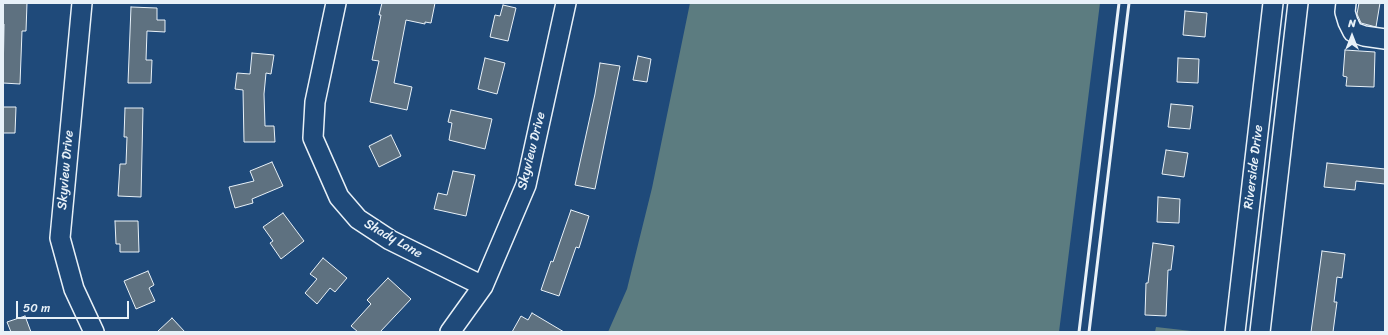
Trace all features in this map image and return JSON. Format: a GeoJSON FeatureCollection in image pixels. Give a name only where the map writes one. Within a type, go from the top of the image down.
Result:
{"type":"FeatureCollection","features":[{"type":"Feature","properties":{"kind":"street","name":"Skyview Drive"},"geometry":{"type":"LineString","coordinates":[[82,3],[60,238],[74,289],[94,332]]}},
{"type":"Feature","properties":{"kind":"street","name":"Shady Lane"},"geometry":{"type":"LineString","coordinates":[[336,3],[315,102],[313,138],[339,197],[358,219],[390,240],[483,286]]}},
{"type":"Feature","properties":{"kind":"street","name":"Skyview Drive"},"geometry":{"type":"LineString","coordinates":[[450,332],[483,286],[526,185],[566,3]]}},
{"type":"Feature","properties":{"kind":"street","name":"Riverside Drive"},"geometry":{"type":"LineString","coordinates":[[1235,328],[1273,3]]}},
{"type":"Feature","properties":{"kind":"street","name":"Riverside Drive"},"geometry":{"type":"LineString","coordinates":[[1261,329],[1298,3]]}},
{"type":"Feature","properties":{"kind":"street"},"geometry":{"type":"LineString","coordinates":[[1346,3],[1345,12],[1348,22],[1354,32],[1364,36],[1385,39]]}},
{"type":"Feature","properties":{"kind":"street"},"geometry":{"type":"LineString","coordinates":[[1235,328],[1261,329]]}},
{"type":"Feature","properties":{"kind":"green space"},"geometry":{"type":"Polygon","coordinates":[[[690,3],[1100,3],[1059,332],[608,332],[627,289],[652,188],[690,3]]]}},
{"type":"Feature","properties":{"kind":"green space"},"geometry":{"type":"Polygon","coordinates":[[[1156,327],[1200,332],[1155,332],[1156,327]]]}},
{"type":"Feature","properties":{"kind":"building"},"geometry":{"type":"Polygon","coordinates":[[[3,3],[27,3],[26,31],[22,31],[20,84],[3,83],[3,3]]]}},
{"type":"Feature","properties":{"kind":"building"},"geometry":{"type":"Polygon","coordinates":[[[382,3],[435,3],[431,23],[425,22],[425,24],[406,20],[394,83],[412,87],[407,110],[370,102],[379,61],[372,60],[382,3]]]}},
{"type":"Feature","properties":{"kind":"building"},"geometry":{"type":"Polygon","coordinates":[[[1359,3],[1380,3],[1376,27],[1361,23],[1357,14],[1359,3]]]}},
{"type":"Feature","properties":{"kind":"building"},"geometry":{"type":"Polygon","coordinates":[[[503,5],[516,8],[508,41],[490,37],[495,15],[500,16],[503,5]]]}},
{"type":"Feature","properties":{"kind":"building"},"geometry":{"type":"Polygon","coordinates":[[[131,7],[157,8],[157,20],[165,20],[165,32],[147,31],[146,60],[152,60],[151,83],[128,83],[131,7]]]}},
{"type":"Feature","properties":{"kind":"building"},"geometry":{"type":"Polygon","coordinates":[[[1185,11],[1207,13],[1205,37],[1183,35],[1185,11]]]}},
{"type":"Feature","properties":{"kind":"building"},"geometry":{"type":"Polygon","coordinates":[[[1345,50],[1375,52],[1374,87],[1346,86],[1347,77],[1343,76],[1345,50]]]}},
{"type":"Feature","properties":{"kind":"building"},"geometry":{"type":"Polygon","coordinates":[[[252,53],[274,55],[271,74],[266,73],[264,94],[265,126],[274,126],[275,142],[244,142],[243,90],[235,89],[237,73],[250,74],[252,53]]]}},
{"type":"Feature","properties":{"kind":"building"},"geometry":{"type":"Polygon","coordinates":[[[638,56],[651,59],[647,82],[633,80],[638,56]]]}},
{"type":"Feature","properties":{"kind":"building"},"geometry":{"type":"Polygon","coordinates":[[[485,58],[505,63],[497,94],[478,89],[485,58]]]}},
{"type":"Feature","properties":{"kind":"building"},"geometry":{"type":"Polygon","coordinates":[[[1178,58],[1199,59],[1198,83],[1177,82],[1178,58]]]}},
{"type":"Feature","properties":{"kind":"building"},"geometry":{"type":"Polygon","coordinates":[[[600,63],[620,66],[595,189],[575,185],[595,94],[600,63]]]}},
{"type":"Feature","properties":{"kind":"building"},"geometry":{"type":"Polygon","coordinates":[[[1171,104],[1193,106],[1190,129],[1168,127],[1171,104]]]}},
{"type":"Feature","properties":{"kind":"building"},"geometry":{"type":"Polygon","coordinates":[[[3,107],[16,107],[15,133],[3,133],[3,107]]]}},
{"type":"Feature","properties":{"kind":"building"},"geometry":{"type":"Polygon","coordinates":[[[125,108],[143,108],[141,197],[118,196],[120,164],[126,164],[127,137],[124,137],[125,108]]]}},
{"type":"Feature","properties":{"kind":"building"},"geometry":{"type":"Polygon","coordinates":[[[451,110],[492,119],[485,149],[449,140],[452,123],[448,122],[451,110]]]}},
{"type":"Feature","properties":{"kind":"building"},"geometry":{"type":"Polygon","coordinates":[[[391,135],[401,156],[379,167],[369,146],[391,135]]]}},
{"type":"Feature","properties":{"kind":"building"},"geometry":{"type":"Polygon","coordinates":[[[1166,150],[1188,153],[1184,177],[1162,174],[1166,150]]]}},
{"type":"Feature","properties":{"kind":"building"},"geometry":{"type":"Polygon","coordinates":[[[272,162],[283,186],[252,199],[253,203],[235,208],[229,187],[254,181],[250,171],[272,162]]]}},
{"type":"Feature","properties":{"kind":"building"},"geometry":{"type":"Polygon","coordinates":[[[1327,163],[1385,169],[1385,184],[1356,181],[1355,190],[1324,187],[1327,163]]]}},
{"type":"Feature","properties":{"kind":"building"},"geometry":{"type":"Polygon","coordinates":[[[453,171],[475,175],[466,216],[434,209],[438,193],[447,195],[453,171]]]}},
{"type":"Feature","properties":{"kind":"building"},"geometry":{"type":"Polygon","coordinates":[[[1158,197],[1180,199],[1179,223],[1157,222],[1158,197]]]}},
{"type":"Feature","properties":{"kind":"building"},"geometry":{"type":"Polygon","coordinates":[[[571,210],[589,216],[579,248],[576,247],[559,296],[541,290],[551,261],[553,262],[571,210]]]}},
{"type":"Feature","properties":{"kind":"building"},"geometry":{"type":"Polygon","coordinates":[[[283,213],[304,241],[281,259],[270,243],[273,241],[263,227],[283,213]]]}},
{"type":"Feature","properties":{"kind":"building"},"geometry":{"type":"Polygon","coordinates":[[[115,221],[138,221],[139,252],[120,252],[120,244],[116,244],[115,221]]]}},
{"type":"Feature","properties":{"kind":"building"},"geometry":{"type":"Polygon","coordinates":[[[1153,243],[1174,246],[1171,270],[1168,270],[1166,316],[1145,315],[1146,283],[1148,283],[1153,243]]]}},
{"type":"Feature","properties":{"kind":"building"},"geometry":{"type":"Polygon","coordinates":[[[1322,251],[1345,254],[1342,278],[1337,277],[1334,302],[1337,302],[1333,332],[1311,332],[1322,251]]]}},
{"type":"Feature","properties":{"kind":"building"},"geometry":{"type":"Polygon","coordinates":[[[323,258],[347,278],[335,292],[330,288],[317,304],[305,293],[317,279],[310,274],[323,258]]]}},
{"type":"Feature","properties":{"kind":"building"},"geometry":{"type":"Polygon","coordinates":[[[148,271],[154,285],[149,288],[155,301],[136,309],[124,281],[148,271]]]}},
{"type":"Feature","properties":{"kind":"building"},"geometry":{"type":"Polygon","coordinates":[[[388,278],[411,299],[380,332],[358,332],[351,326],[371,304],[367,300],[388,278]]]}},
{"type":"Feature","properties":{"kind":"building"},"geometry":{"type":"Polygon","coordinates":[[[532,313],[564,332],[512,332],[521,316],[528,320],[532,313]]]}},
{"type":"Feature","properties":{"kind":"building"},"geometry":{"type":"Polygon","coordinates":[[[25,316],[31,332],[11,332],[7,322],[25,316]]]}},
{"type":"Feature","properties":{"kind":"building"},"geometry":{"type":"Polygon","coordinates":[[[172,318],[185,332],[157,332],[172,318]]]}},
{"type":"Feature","properties":{"kind":"railway"},"geometry":{"type":"LineString","coordinates":[[1079,332],[1119,3]]}},
{"type":"Feature","properties":{"kind":"railway"},"geometry":{"type":"LineString","coordinates":[[1089,332],[1129,3]]}}]}
